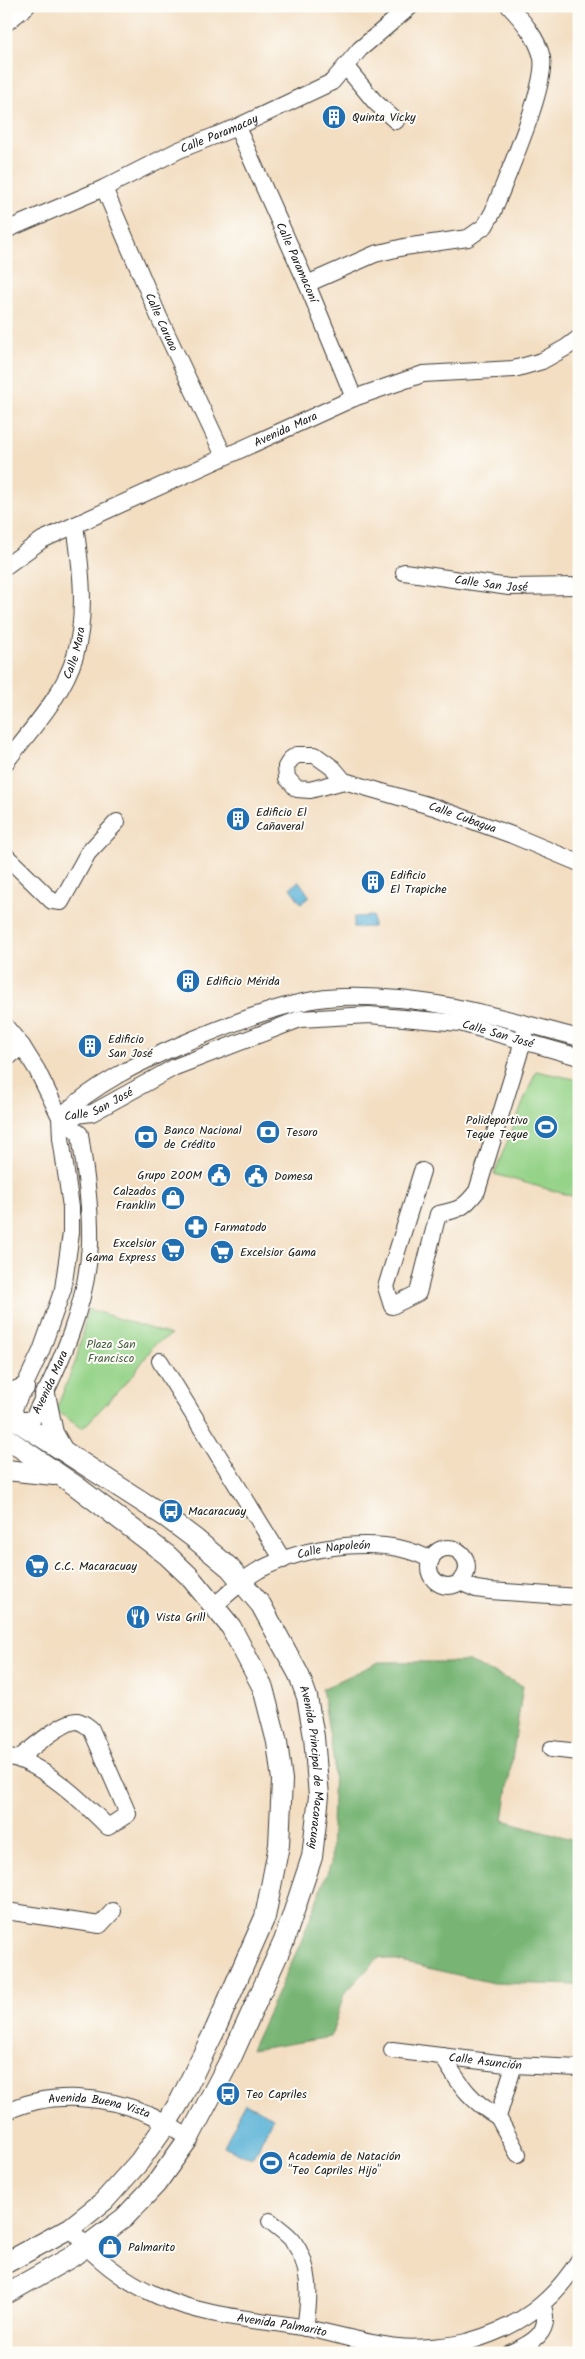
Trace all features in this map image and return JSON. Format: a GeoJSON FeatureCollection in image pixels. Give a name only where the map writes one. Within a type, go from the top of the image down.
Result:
{"type":"FeatureCollection","features":[{"type":"Feature","properties":{"kind":"street"},"geometry":{"type":"LineString","coordinates":[[6,23],[27,6]]}},
{"type":"Feature","properties":{"kind":"street","name":"Calle Paramacay"},"geometry":{"type":"LineString","coordinates":[[6,230],[104,188],[179,150],[237,127],[332,82],[360,49],[411,6]]}},
{"type":"Feature","properties":{"kind":"street"},"geometry":{"type":"LineString","coordinates":[[307,284],[375,254],[468,238],[485,226],[493,212],[540,83],[542,58],[532,35],[509,6]]}},
{"type":"Feature","properties":{"kind":"street"},"geometry":{"type":"LineString","coordinates":[[346,67],[375,102],[396,121]]}},
{"type":"Feature","properties":{"kind":"street","name":"Calle Paramaconí"},"geometry":{"type":"LineString","coordinates":[[237,127],[307,284],[354,398]]}},
{"type":"Feature","properties":{"kind":"street","name":"Calle Caruao"},"geometry":{"type":"LineString","coordinates":[[104,188],[159,317],[224,456]]}},
{"type":"Feature","properties":{"kind":"street","name":"Avenida Mara"},"geometry":{"type":"LineString","coordinates":[[6,566],[42,540],[354,398],[424,374],[514,368],[542,361],[579,338]]}},
{"type":"Feature","properties":{"kind":"street","name":"Calle Mara"},"geometry":{"type":"LineString","coordinates":[[6,762],[50,704],[65,679],[75,655],[80,627],[81,600],[79,552],[75,525]]}},
{"type":"Feature","properties":{"kind":"street","name":"Calle San José"},"geometry":{"type":"LineString","coordinates":[[404,572],[509,587],[579,586]]}},
{"type":"Feature","properties":{"kind":"street","name":"Calle Cubagua"},"geometry":{"type":"LineString","coordinates":[[344,781],[451,813],[512,835],[579,863]]}},
{"type":"Feature","properties":{"kind":"street"},"geometry":{"type":"LineString","coordinates":[[6,856],[52,901],[61,902],[88,854],[118,822]]}},
{"type":"Feature","properties":{"kind":"street","name":"Calle San José"},"geometry":{"type":"LineString","coordinates":[[60,1117],[80,1098],[112,1078],[168,1050],[203,1035],[287,1006],[340,996],[402,1000],[461,1007],[579,1038]]}},
{"type":"Feature","properties":{"kind":"street","name":"Calle San José"},"geometry":{"type":"LineString","coordinates":[[60,1117],[92,1113],[175,1067],[300,1019],[369,1015],[460,1022],[579,1057]]}},
{"type":"Feature","properties":{"kind":"street"},"geometry":{"type":"LineString","coordinates":[[422,1171],[386,1287],[392,1306],[418,1293],[438,1214],[455,1211],[467,1205],[477,1191],[526,1024]]}},
{"type":"Feature","properties":{"kind":"street","name":"Avenida Mara"},"geometry":{"type":"LineString","coordinates":[[6,1027],[22,1046],[37,1070],[60,1117],[61,1138],[71,1207],[69,1257],[63,1289],[41,1352],[15,1391],[14,1408],[9,1427]]}},
{"type":"Feature","properties":{"kind":"street"},"geometry":{"type":"LineString","coordinates":[[6,1059],[22,1046]]}},
{"type":"Feature","properties":{"kind":"street"},"geometry":{"type":"LineString","coordinates":[[168,1050],[175,1067]]}},
{"type":"Feature","properties":{"kind":"street","name":"Avenida Mara"},"geometry":{"type":"LineString","coordinates":[[9,1427],[32,1420],[45,1394],[60,1363],[80,1306],[88,1268],[90,1244],[88,1193],[80,1134],[60,1117]]}},
{"type":"Feature","properties":{"kind":"street"},"geometry":{"type":"LineString","coordinates":[[160,1361],[283,1560]]}},
{"type":"Feature","properties":{"kind":"street"},"geometry":{"type":"LineString","coordinates":[[45,1394],[53,1433],[62,1450]]}},
{"type":"Feature","properties":{"kind":"street","name":"Avenida Principal de Macaracuay"},"geometry":{"type":"LineString","coordinates":[[6,2294],[102,2236],[135,2208],[156,2184],[189,2138],[231,2058],[284,1942],[306,1878],[318,1817],[317,1759],[307,1697],[299,1675],[261,1605],[243,1582],[218,1556],[194,1538],[62,1450],[9,1427]]}},
{"type":"Feature","properties":{"kind":"street","name":"Avenida Principal de Macaracuay"},"geometry":{"type":"LineString","coordinates":[[6,2263],[70,2228],[104,2201],[121,2184],[166,2124],[211,2038],[265,1917],[273,1881],[281,1826],[280,1760],[270,1709],[250,1660],[231,1628],[189,1576],[167,1555],[58,1475],[9,1427]]}},
{"type":"Feature","properties":{"kind":"street"},"geometry":{"type":"LineString","coordinates":[[6,1470],[58,1475]]}},
{"type":"Feature","properties":{"kind":"street","name":"Calle Napoleón"},"geometry":{"type":"LineString","coordinates":[[214,1606],[258,1571],[283,1560],[314,1552],[359,1545],[392,1547],[417,1552],[430,1560]]}},
{"type":"Feature","properties":{"kind":"street"},"geometry":{"type":"LineString","coordinates":[[451,1548],[457,1550],[466,1559],[465,1577],[460,1582],[449,1586],[437,1583],[430,1572],[430,1560],[439,1551],[451,1548]]}},
{"type":"Feature","properties":{"kind":"street"},"geometry":{"type":"LineString","coordinates":[[460,1582],[476,1590],[579,1597]]}},
{"type":"Feature","properties":{"kind":"street"},"geometry":{"type":"LineString","coordinates":[[75,1721],[84,1723],[91,1729],[128,1814],[108,1827],[71,1790],[12,1757],[66,1724],[75,1721]]}},
{"type":"Feature","properties":{"kind":"street"},"geometry":{"type":"LineString","coordinates":[[551,1748],[579,1752]]}},
{"type":"Feature","properties":{"kind":"street"},"geometry":{"type":"LineString","coordinates":[[6,1910],[100,1925],[113,1911]]}},
{"type":"Feature","properties":{"kind":"street","name":"Calle Asunción"},"geometry":{"type":"LineString","coordinates":[[392,2050],[514,2065],[579,2068]]}},
{"type":"Feature","properties":{"kind":"street"},"geometry":{"type":"LineString","coordinates":[[442,2056],[466,2094],[498,2117],[518,2154]]}},
{"type":"Feature","properties":{"kind":"street"},"geometry":{"type":"LineString","coordinates":[[498,2117],[514,2065]]}},
{"type":"Feature","properties":{"kind":"street","name":"Avenida Buena Vista"},"geometry":{"type":"LineString","coordinates":[[6,2112],[37,2100],[83,2098],[149,2114],[189,2138]]}},
{"type":"Feature","properties":{"kind":"street"},"geometry":{"type":"LineString","coordinates":[[270,2221],[293,2241],[305,2265],[310,2284],[306,2328]]}},
{"type":"Feature","properties":{"kind":"street","name":"Avenida Palmarito"},"geometry":{"type":"LineString","coordinates":[[70,2228],[85,2247],[116,2273],[159,2297],[209,2312],[306,2328],[399,2350],[468,2342],[510,2326],[543,2306],[568,2278],[579,2260]]}},
{"type":"Feature","properties":{"kind":"street"},"geometry":{"type":"LineString","coordinates":[[510,2353],[534,2340],[545,2327],[546,2316],[543,2306]]}},
{"type":"Feature","properties":{"kind":"green space","name":"Polideportivo Teque Teque"},"geometry":{"type":"Polygon","coordinates":[[[536,1071],[579,1080],[579,1198],[494,1174],[536,1071]]]}},
{"type":"Feature","properties":{"kind":"green space","name":"Plaza San Francisco"},"geometry":{"type":"Polygon","coordinates":[[[88,1309],[171,1335],[155,1344],[133,1375],[82,1429],[56,1410],[76,1360],[88,1309]]]}},
{"type":"Feature","properties":{"kind":"green space"},"geometry":{"type":"Polygon","coordinates":[[[379,1662],[469,1662],[523,1686],[503,1820],[579,1841],[579,1985],[493,1983],[379,1957],[344,1994],[331,2037],[251,2050],[300,1944],[331,1863],[334,1763],[322,1689],[379,1662]]]}},
{"type":"Feature","properties":{"kind":"water"},"geometry":{"type":"Polygon","coordinates":[[[299,881],[310,897],[301,903],[290,888],[299,881]]]}},
{"type":"Feature","properties":{"kind":"water"},"geometry":{"type":"Polygon","coordinates":[[[373,916],[373,927],[354,928],[354,917],[373,916]]]}},
{"type":"Feature","properties":{"kind":"water"},"geometry":{"type":"Polygon","coordinates":[[[245,2103],[273,2117],[252,2159],[224,2146],[245,2103]]]}},
{"type":"Feature","properties":{"kind":"place","name":"Quinta Vicky"},"geometry":{"type":"Point","coordinates":[334,117]}},
{"type":"Feature","properties":{"kind":"place","name":"Edificio El Cañaveral"},"geometry":{"type":"Point","coordinates":[238,819]}},
{"type":"Feature","properties":{"kind":"place","name":"Edificio El Trapiche"},"geometry":{"type":"Point","coordinates":[373,882]}},
{"type":"Feature","properties":{"kind":"place","name":"Edificio Mérida"},"geometry":{"type":"Point","coordinates":[188,981]}},
{"type":"Feature","properties":{"kind":"place","name":"Edificio San José"},"geometry":{"type":"Point","coordinates":[90,1046]}},
{"type":"Feature","properties":{"kind":"place","name":"Polideportivo Teque Teque"},"geometry":{"type":"Point","coordinates":[546,1127]}},
{"type":"Feature","properties":{"kind":"place","name":"Tesoro"},"geometry":{"type":"Point","coordinates":[268,1132]}},
{"type":"Feature","properties":{"kind":"place","name":"Banco Nacional de Crédito"},"geometry":{"type":"Point","coordinates":[146,1137]}},
{"type":"Feature","properties":{"kind":"place","name":"Grupo ZOOM"},"geometry":{"type":"Point","coordinates":[219,1175]}},
{"type":"Feature","properties":{"kind":"place","name":"Domesa"},"geometry":{"type":"Point","coordinates":[256,1176]}},
{"type":"Feature","properties":{"kind":"place","name":"Calzados Franklin"},"geometry":{"type":"Point","coordinates":[173,1198]}},
{"type":"Feature","properties":{"kind":"place","name":"Farmatodo"},"geometry":{"type":"Point","coordinates":[196,1227]}},
{"type":"Feature","properties":{"kind":"place","name":"Excelsior Gama Express"},"geometry":{"type":"Point","coordinates":[173,1250]}},
{"type":"Feature","properties":{"kind":"place","name":"Excelsior Gama"},"geometry":{"type":"Point","coordinates":[222,1252]}},
{"type":"Feature","properties":{"kind":"place","name":"Macaracuay"},"geometry":{"type":"Point","coordinates":[171,1511]}},
{"type":"Feature","properties":{"kind":"place","name":"C.C. Macaracuay"},"geometry":{"type":"Point","coordinates":[37,1566]}},
{"type":"Feature","properties":{"kind":"place","name":"Vista Grill"},"geometry":{"type":"Point","coordinates":[138,1617]}},
{"type":"Feature","properties":{"kind":"place","name":"Teo Capriles"},"geometry":{"type":"Point","coordinates":[228,2094]}},
{"type":"Feature","properties":{"kind":"place","name":"Academia de Natación \"Teo Capriles Hijo\""},"geometry":{"type":"Point","coordinates":[271,2163]}},
{"type":"Feature","properties":{"kind":"place","name":"Palmarito"},"geometry":{"type":"Point","coordinates":[110,2247]}}]}
